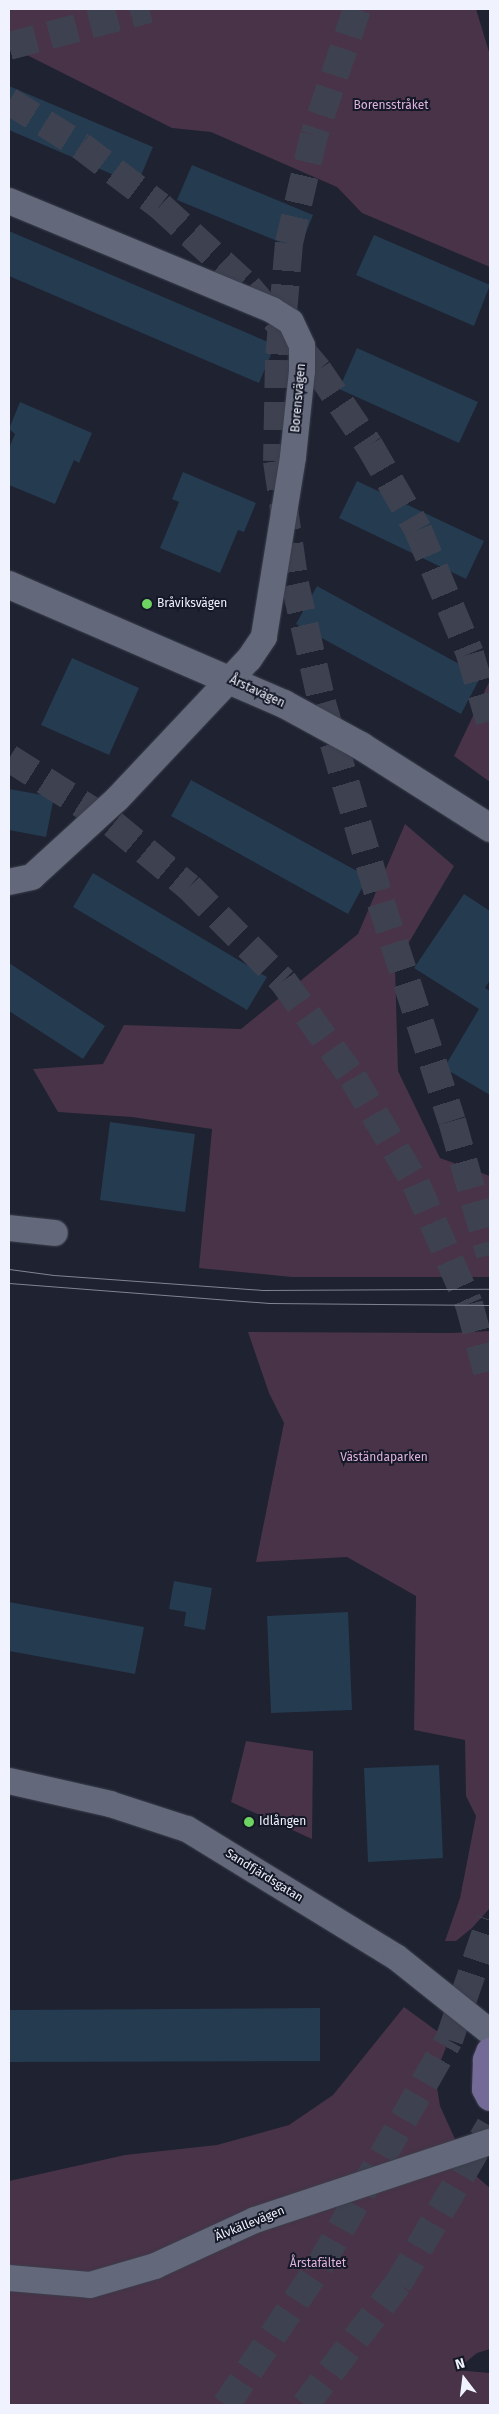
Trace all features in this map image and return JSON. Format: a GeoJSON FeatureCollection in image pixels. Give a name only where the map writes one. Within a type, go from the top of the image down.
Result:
{"type":"FeatureCollection","features":[{"type":"Feature","properties":{"kind":"main road"},"geometry":{"type":"LineString","coordinates":[[490,2052],[487,2060],[486,2089],[490,2097]]}},
{"type":"Feature","properties":{"kind":"street","name":"Borensvägen"},"geometry":{"type":"LineString","coordinates":[[9,200],[272,310],[291,322],[302,346],[301,381],[293,457],[264,637],[249,659],[230,679]]}},
{"type":"Feature","properties":{"kind":"street","name":"Årstavägen"},"geometry":{"type":"LineString","coordinates":[[9,586],[230,679],[284,704],[361,746],[490,828]]}},
{"type":"Feature","properties":{"kind":"street"},"geometry":{"type":"LineString","coordinates":[[9,882],[32,876],[117,799],[230,679]]}},
{"type":"Feature","properties":{"kind":"street"},"geometry":{"type":"LineString","coordinates":[[9,1228],[55,1233]]}},
{"type":"Feature","properties":{"kind":"street","name":"Sandfjärdsgatan"},"geometry":{"type":"LineString","coordinates":[[9,1781],[110,1804],[187,1828],[396,1957],[490,2032]]}},
{"type":"Feature","properties":{"kind":"street","name":"Älvkällevägen"},"geometry":{"type":"LineString","coordinates":[[9,2278],[90,2285],[155,2266],[255,2220],[490,2142]]}},
{"type":"Feature","properties":{"kind":"green space","name":"Borensstråket"},"geometry":{"type":"Polygon","coordinates":[[[9,9],[476,9],[490,55],[490,267],[362,213],[337,187],[211,132],[172,128],[9,46],[9,9]]]}},
{"type":"Feature","properties":{"kind":"green space"},"geometry":{"type":"Polygon","coordinates":[[[490,680],[490,782],[454,756],[490,680]]]}},
{"type":"Feature","properties":{"kind":"green space"},"geometry":{"type":"Polygon","coordinates":[[[405,824],[454,866],[395,966],[398,1071],[440,1158],[490,1176],[490,1277],[292,1277],[199,1268],[212,1129],[132,1117],[58,1112],[33,1069],[103,1064],[124,1025],[241,1029],[358,934],[405,824]]]}},
{"type":"Feature","properties":{"kind":"green space","name":"Väständaparken"},"geometry":{"type":"Polygon","coordinates":[[[490,1331],[490,1908],[472,1928],[456,1941],[445,1941],[460,1898],[476,1816],[466,1796],[465,1740],[414,1730],[416,1596],[347,1557],[256,1562],[284,1423],[269,1393],[248,1332],[451,1333],[490,1331]]]}},
{"type":"Feature","properties":{"kind":"green space"},"geometry":{"type":"Polygon","coordinates":[[[246,1741],[313,1751],[312,1839],[231,1802],[246,1741]]]}},
{"type":"Feature","properties":{"kind":"green space","name":"Årstafältet"},"geometry":{"type":"Polygon","coordinates":[[[404,2007],[449,2040],[435,2075],[440,2106],[469,2170],[490,2188],[490,2349],[477,2353],[456,2370],[490,2373],[490,2405],[9,2405],[9,2181],[125,2155],[217,2145],[289,2125],[333,2095],[404,2007]]]}},
{"type":"Feature","properties":{"kind":"building"},"geometry":{"type":"Polygon","coordinates":[[[9,86],[153,147],[137,185],[9,130],[9,86]]]}},
{"type":"Feature","properties":{"kind":"building"},"geometry":{"type":"Polygon","coordinates":[[[192,165],[313,215],[299,250],[177,200],[192,165]]]}},
{"type":"Feature","properties":{"kind":"building"},"geometry":{"type":"Polygon","coordinates":[[[9,231],[275,345],[259,383],[9,276],[9,231]]]}},
{"type":"Feature","properties":{"kind":"building"},"geometry":{"type":"Polygon","coordinates":[[[374,235],[490,285],[474,326],[356,275],[374,235]]]}},
{"type":"Feature","properties":{"kind":"building"},"geometry":{"type":"Polygon","coordinates":[[[357,348],[478,402],[459,443],[339,389],[357,348]]]}},
{"type":"Feature","properties":{"kind":"building"},"geometry":{"type":"Polygon","coordinates":[[[20,402],[92,433],[79,463],[74,460],[55,504],[9,485],[9,448],[15,434],[9,429],[20,402]]]}},
{"type":"Feature","properties":{"kind":"building"},"geometry":{"type":"Polygon","coordinates":[[[183,472],[256,503],[244,532],[238,530],[220,573],[160,548],[179,502],[172,499],[183,472]]]}},
{"type":"Feature","properties":{"kind":"building"},"geometry":{"type":"Polygon","coordinates":[[[357,481],[484,541],[466,579],[339,518],[357,481]]]}},
{"type":"Feature","properties":{"kind":"building"},"geometry":{"type":"Polygon","coordinates":[[[317,586],[481,676],[461,714],[296,624],[317,586]]]}},
{"type":"Feature","properties":{"kind":"building"},"geometry":{"type":"Polygon","coordinates":[[[72,658],[139,688],[109,755],[41,725],[72,658]]]}},
{"type":"Feature","properties":{"kind":"building"},"geometry":{"type":"Polygon","coordinates":[[[191,780],[368,877],[348,914],[171,816],[191,780]]]}},
{"type":"Feature","properties":{"kind":"building"},"geometry":{"type":"Polygon","coordinates":[[[9,789],[54,797],[46,837],[9,830],[9,789]]]}},
{"type":"Feature","properties":{"kind":"building"},"geometry":{"type":"Polygon","coordinates":[[[93,873],[267,977],[247,1010],[73,907],[93,873]]]}},
{"type":"Feature","properties":{"kind":"building"},"geometry":{"type":"Polygon","coordinates":[[[464,894],[490,911],[490,980],[485,988],[490,991],[490,1095],[444,1068],[479,1009],[414,968],[464,894]]]}},
{"type":"Feature","properties":{"kind":"building"},"geometry":{"type":"Polygon","coordinates":[[[9,963],[105,1026],[83,1059],[9,1011],[9,963]]]}},
{"type":"Feature","properties":{"kind":"building"},"geometry":{"type":"Polygon","coordinates":[[[110,1122],[195,1134],[185,1212],[100,1200],[110,1122]]]}},
{"type":"Feature","properties":{"kind":"building"},"geometry":{"type":"Polygon","coordinates":[[[174,1581],[212,1588],[205,1630],[184,1626],[186,1612],[169,1609],[174,1581]]]}},
{"type":"Feature","properties":{"kind":"building"},"geometry":{"type":"Polygon","coordinates":[[[9,1602],[144,1627],[135,1674],[9,1651],[9,1602]]]}},
{"type":"Feature","properties":{"kind":"building"},"geometry":{"type":"Polygon","coordinates":[[[348,1612],[352,1710],[271,1713],[267,1616],[348,1612]]]}},
{"type":"Feature","properties":{"kind":"building"},"geometry":{"type":"Polygon","coordinates":[[[439,1765],[443,1858],[368,1862],[364,1768],[439,1765]]]}},
{"type":"Feature","properties":{"kind":"building"},"geometry":{"type":"Polygon","coordinates":[[[320,2008],[320,2061],[9,2062],[9,2010],[320,2008]]]}},
{"type":"Feature","properties":{"kind":"tunnel"},"geometry":{"type":"LineString","coordinates":[[9,46],[149,9]]}},
{"type":"Feature","properties":{"kind":"tunnel"},"geometry":{"type":"LineString","coordinates":[[357,9],[314,135],[289,243],[279,360],[277,461],[295,584],[322,703],[381,903],[452,1121],[490,1255]]}},
{"type":"Feature","properties":{"kind":"tunnel"},"geometry":{"type":"LineString","coordinates":[[9,101],[81,146],[160,206],[248,287],[318,370],[369,445],[418,530],[470,654],[490,723]]}},
{"type":"Feature","properties":{"kind":"tunnel"},"geometry":{"type":"LineString","coordinates":[[9,758],[113,824],[189,887],[283,981],[353,1078],[416,1184],[469,1304],[490,1383]]}},
{"type":"Feature","properties":{"kind":"tunnel"},"geometry":{"type":"LineString","coordinates":[[226,2405],[320,2265],[449,2040],[490,1920]]}},
{"type":"Feature","properties":{"kind":"tunnel"},"geometry":{"type":"LineString","coordinates":[[305,2405],[398,2284],[490,2126]]}},
{"type":"Feature","properties":{"kind":"tram line"},"geometry":{"type":"LineString","coordinates":[[9,1269],[54,1275],[262,1290],[490,1289]]}},
{"type":"Feature","properties":{"kind":"tram line"},"geometry":{"type":"LineString","coordinates":[[9,1283],[269,1303],[490,1305]]}},
{"type":"Feature","properties":{"kind":"place","name":"Bråviksvägen"},"geometry":{"type":"Point","coordinates":[147,604]}},
{"type":"Feature","properties":{"kind":"place","name":"Idlången"},"geometry":{"type":"Point","coordinates":[249,1822]}}]}
